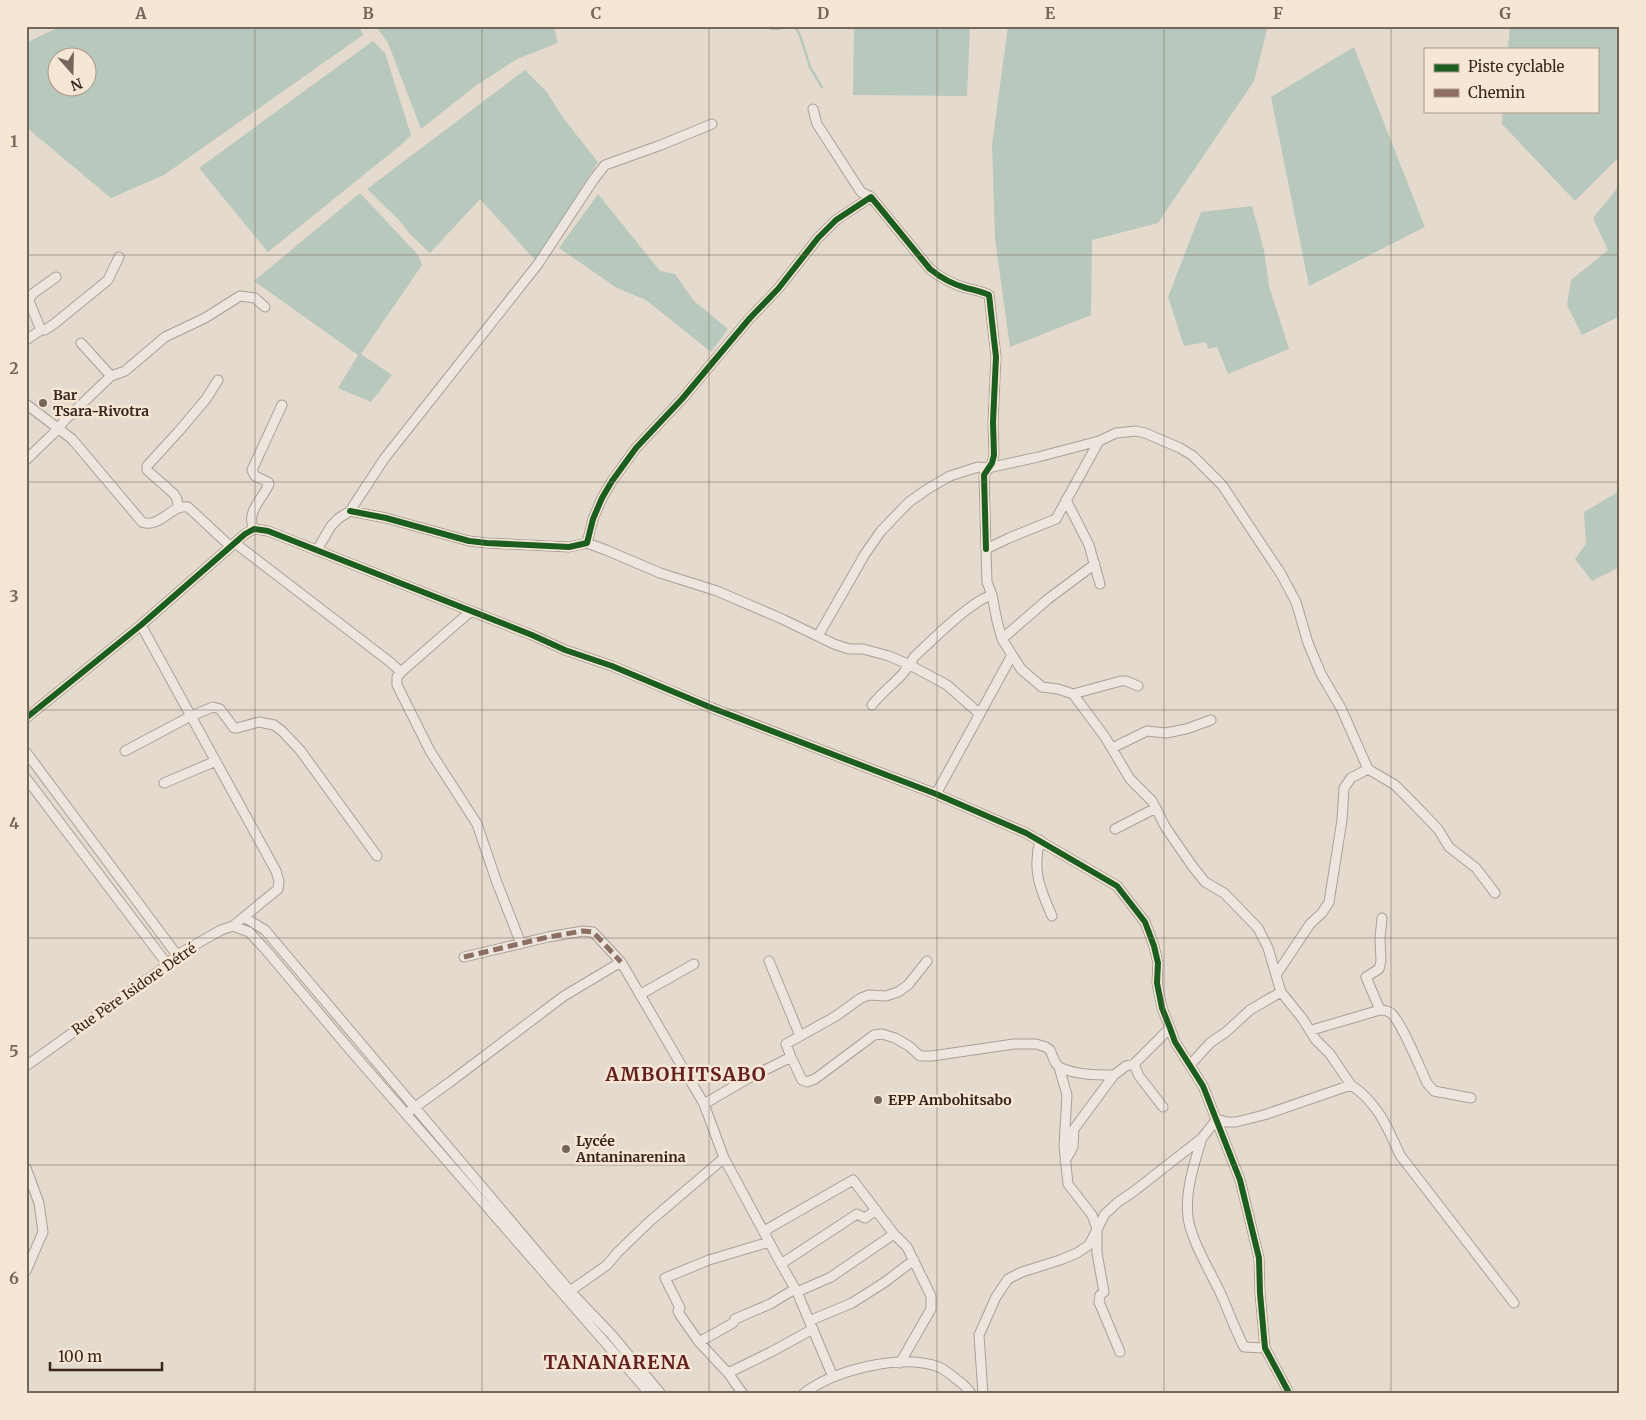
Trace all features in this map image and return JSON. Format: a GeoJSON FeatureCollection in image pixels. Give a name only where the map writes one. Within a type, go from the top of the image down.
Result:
{"type":"FeatureCollection","features":[{"type":"Feature","properties":{"kind":"street"},"geometry":{"type":"LineString","coordinates":[[813,109],[817,124],[861,192],[871,197],[925,262],[941,278],[989,295],[996,357],[993,422],[994,455],[992,463],[984,475],[987,582],[1002,638],[1021,669],[1042,687],[1058,689],[1073,694],[1121,681],[1138,686]]}},
{"type":"Feature","properties":{"kind":"street"},"geometry":{"type":"LineString","coordinates":[[317,550],[332,526],[339,518],[350,511],[384,459],[538,264],[605,165],[712,124]]}},
{"type":"Feature","properties":{"kind":"street"},"geometry":{"type":"LineString","coordinates":[[587,543],[592,519],[602,498],[636,448],[682,399],[750,318],[778,289],[818,238],[836,220],[871,197]]}},
{"type":"Feature","properties":{"kind":"street"},"geometry":{"type":"LineString","coordinates":[[26,340],[40,330],[45,330],[54,324],[106,283],[118,257]]}},
{"type":"Feature","properties":{"kind":"street"},"geometry":{"type":"LineString","coordinates":[[40,330],[29,301],[31,295],[56,277]]}},
{"type":"Feature","properties":{"kind":"street"},"geometry":{"type":"LineString","coordinates":[[29,458],[111,376],[125,371],[165,337],[205,318],[240,296],[255,298],[265,307]]}},
{"type":"Feature","properties":{"kind":"street"},"geometry":{"type":"LineString","coordinates":[[81,344],[111,376]]}},
{"type":"Feature","properties":{"kind":"street"},"geometry":{"type":"LineString","coordinates":[[178,508],[177,499],[174,494],[147,470],[147,466],[180,431],[206,399],[218,380]]}},
{"type":"Feature","properties":{"kind":"street"},"geometry":{"type":"LineString","coordinates":[[26,404],[72,439],[84,451],[142,522],[152,524],[182,506],[188,507],[232,545],[401,672]]}},
{"type":"Feature","properties":{"kind":"street"},"geometry":{"type":"LineString","coordinates":[[254,528],[251,521],[252,514],[269,484],[255,476],[252,470],[282,405]]}},
{"type":"Feature","properties":{"kind":"street"},"geometry":{"type":"LineString","coordinates":[[818,636],[880,532],[918,495],[950,476],[978,468],[988,468],[1038,457],[1099,441],[1116,433],[1145,433],[1180,448],[1193,456],[1222,485],[1281,574],[1296,602],[1308,643],[1321,674],[1340,708],[1368,769],[1395,785],[1438,829],[1449,847],[1476,868],[1495,892]]}},
{"type":"Feature","properties":{"kind":"street"},"geometry":{"type":"LineString","coordinates":[[986,549],[1056,519],[1099,441]]}},
{"type":"Feature","properties":{"kind":"street"},"geometry":{"type":"LineString","coordinates":[[26,445],[29,458]]}},
{"type":"Feature","properties":{"kind":"street"},"geometry":{"type":"LineString","coordinates":[[1066,500],[1089,545],[1100,584]]}},
{"type":"Feature","properties":{"kind":"street"},"geometry":{"type":"LineString","coordinates":[[350,511],[478,542],[569,547],[587,543],[660,573],[717,591],[834,644],[849,649],[863,649],[889,656],[910,665],[947,685],[980,714]]}},
{"type":"Feature","properties":{"kind":"street"},"geometry":{"type":"LineString","coordinates":[[26,718],[141,625],[254,528],[268,531],[317,550],[565,650],[612,666],[712,708],[936,794],[1040,840],[1117,886],[1145,922],[1158,963],[1157,983],[1162,1008],[1175,1042],[1203,1086],[1240,1180],[1259,1258],[1265,1348],[1288,1391]]}},
{"type":"Feature","properties":{"kind":"street"},"geometry":{"type":"LineString","coordinates":[[1002,638],[1048,599],[1095,564]]}},
{"type":"Feature","properties":{"kind":"street"},"geometry":{"type":"LineString","coordinates":[[872,705],[910,665],[914,657],[967,610],[986,596],[992,595]]}},
{"type":"Feature","properties":{"kind":"street"},"geometry":{"type":"LineString","coordinates":[[471,611],[401,672],[397,677],[397,685],[430,751],[477,824],[521,944]]}},
{"type":"Feature","properties":{"kind":"street","name":"Rue Père Isidore Détré"},"geometry":{"type":"LineString","coordinates":[[26,1066],[162,969],[177,955],[221,930],[233,926],[278,889],[279,881],[276,870],[141,625]]}},
{"type":"Feature","properties":{"kind":"street"},"geometry":{"type":"LineString","coordinates":[[936,794],[1012,655]]}},
{"type":"Feature","properties":{"kind":"street"},"geometry":{"type":"LineString","coordinates":[[1073,694],[1112,748],[1130,779],[1152,801],[1172,836],[1205,882],[1224,893],[1258,928],[1268,948],[1281,992],[1312,1030],[1316,1040],[1330,1054],[1351,1085],[1363,1093],[1373,1104],[1389,1130],[1400,1155],[1514,1303]]}},
{"type":"Feature","properties":{"kind":"street"},"geometry":{"type":"LineString","coordinates":[[125,751],[191,716],[213,707],[217,707],[234,728],[259,722],[274,725],[300,750],[377,856]]}},
{"type":"Feature","properties":{"kind":"street"},"geometry":{"type":"LineString","coordinates":[[1112,748],[1147,731],[1166,734],[1211,720]]}},
{"type":"Feature","properties":{"kind":"street"},"geometry":{"type":"LineString","coordinates":[[26,752],[177,955]]}},
{"type":"Feature","properties":{"kind":"street"},"geometry":{"type":"LineString","coordinates":[[164,783],[216,761]]}},
{"type":"Feature","properties":{"kind":"street"},"geometry":{"type":"LineString","coordinates":[[1276,975],[1310,924],[1322,913],[1329,902],[1342,820],[1344,788],[1351,778],[1368,769]]}},
{"type":"Feature","properties":{"kind":"street"},"geometry":{"type":"LineString","coordinates":[[26,778],[167,964]]}},
{"type":"Feature","properties":{"kind":"street"},"geometry":{"type":"LineString","coordinates":[[1115,828],[1156,808]]}},
{"type":"Feature","properties":{"kind":"street"},"geometry":{"type":"LineString","coordinates":[[1040,840],[1036,855],[1036,867],[1042,895],[1052,916]]}},
{"type":"Feature","properties":{"kind":"street"},"geometry":{"type":"LineString","coordinates":[[244,917],[265,930],[361,1042],[511,1228]]}},
{"type":"Feature","properties":{"kind":"street"},"geometry":{"type":"LineString","coordinates":[[1380,1010],[1366,977],[1379,969],[1381,961],[1380,938],[1382,918]]}},
{"type":"Feature","properties":{"kind":"street"},"geometry":{"type":"LineString","coordinates":[[233,926],[249,932],[406,1114],[511,1228],[564,1289],[612,1335],[649,1389],[661,1394]]}},
{"type":"Feature","properties":{"kind":"street"},"geometry":{"type":"LineString","coordinates":[[464,957],[584,931],[593,932],[621,962],[704,1104],[724,1158],[796,1290],[833,1377]]}},
{"type":"Feature","properties":{"kind":"street"},"geometry":{"type":"LineString","coordinates":[[769,960],[800,1036]]}},
{"type":"Feature","properties":{"kind":"street"},"geometry":{"type":"LineString","coordinates":[[927,961],[913,979],[898,992],[886,996],[869,995],[861,998],[836,1016],[786,1044],[802,1080],[807,1082],[815,1079],[874,1035],[882,1034],[895,1038],[909,1046],[920,1056],[932,1056],[1014,1044],[1036,1044],[1046,1046],[1050,1050],[1054,1062],[1059,1067],[1068,1071],[1094,1075],[1114,1075]]}},
{"type":"Feature","properties":{"kind":"street"},"geometry":{"type":"LineString","coordinates":[[406,1114],[564,996],[621,962]]}},
{"type":"Feature","properties":{"kind":"street"},"geometry":{"type":"LineString","coordinates":[[641,994],[694,964]]}},
{"type":"Feature","properties":{"kind":"street"},"geometry":{"type":"LineString","coordinates":[[1190,1065],[1210,1043],[1226,1032],[1250,1010],[1281,992]]}},
{"type":"Feature","properties":{"kind":"street"},"geometry":{"type":"LineString","coordinates":[[1312,1030],[1380,1010],[1392,1014],[1399,1024],[1427,1083],[1434,1091],[1471,1098]]}},
{"type":"Feature","properties":{"kind":"street"},"geometry":{"type":"LineString","coordinates":[[1065,1161],[1073,1147],[1074,1129],[1114,1075],[1126,1066],[1134,1064],[1170,1028]]}},
{"type":"Feature","properties":{"kind":"street"},"geometry":{"type":"LineString","coordinates":[[350,1051],[361,1042]]}},
{"type":"Feature","properties":{"kind":"street"},"geometry":{"type":"LineString","coordinates":[[704,1104],[747,1079],[791,1057]]}},
{"type":"Feature","properties":{"kind":"street"},"geometry":{"type":"LineString","coordinates":[[1134,1064],[1139,1076],[1163,1107]]}},
{"type":"Feature","properties":{"kind":"street"},"geometry":{"type":"LineString","coordinates":[[1059,1067],[1066,1095],[1064,1146],[1068,1184],[1092,1215],[1097,1229],[1096,1253],[1104,1292],[1100,1295],[1099,1302],[1120,1352]]}},
{"type":"Feature","properties":{"kind":"street"},"geometry":{"type":"LineString","coordinates":[[1217,1118],[1226,1122],[1236,1122],[1264,1115],[1351,1085]]}},
{"type":"Feature","properties":{"kind":"street"},"geometry":{"type":"LineString","coordinates":[[983,1394],[980,1336],[996,1298],[1008,1279],[1022,1272],[1077,1253],[1089,1245],[1105,1214],[1202,1138],[1217,1118]]}},
{"type":"Feature","properties":{"kind":"street"},"geometry":{"type":"LineString","coordinates":[[1202,1138],[1192,1171],[1187,1206],[1191,1231],[1224,1302],[1233,1327],[1244,1347],[1265,1348]]}},
{"type":"Feature","properties":{"kind":"street"},"geometry":{"type":"LineString","coordinates":[[564,1289],[607,1265],[649,1222],[724,1158]]}},
{"type":"Feature","properties":{"kind":"street"},"geometry":{"type":"LineString","coordinates":[[26,1168],[39,1203],[43,1232],[26,1271]]}},
{"type":"Feature","properties":{"kind":"street"},"geometry":{"type":"LineString","coordinates":[[764,1231],[853,1180],[894,1234],[907,1247],[931,1296],[931,1309],[900,1363]]}},
{"type":"Feature","properties":{"kind":"street"},"geometry":{"type":"LineString","coordinates":[[781,1264],[857,1214],[865,1218],[876,1210]]}},
{"type":"Feature","properties":{"kind":"street"},"geometry":{"type":"LineString","coordinates":[[699,1342],[733,1323],[735,1319],[796,1290],[831,1278],[894,1234]]}},
{"type":"Feature","properties":{"kind":"street"},"geometry":{"type":"LineString","coordinates":[[743,1394],[728,1373],[699,1342],[678,1311],[680,1308],[665,1278],[709,1260],[769,1242]]}},
{"type":"Feature","properties":{"kind":"street"},"geometry":{"type":"LineString","coordinates":[[728,1373],[771,1352],[811,1325],[852,1303],[885,1282],[914,1260]]}},
{"type":"Feature","properties":{"kind":"street"},"geometry":{"type":"LineString","coordinates":[[803,1394],[816,1384],[833,1377],[882,1363],[920,1363],[940,1367],[967,1387],[971,1394]]}},
{"type":"Feature","properties":{"kind":"shaded area"},"geometry":{"type":"Polygon","coordinates":[[[61,26],[359,26],[363,35],[164,175],[111,198],[26,127],[26,43],[61,26]]]}},
{"type":"Feature","properties":{"kind":"shaded area"},"geometry":{"type":"Polygon","coordinates":[[[376,26],[554,26],[558,43],[517,59],[474,87],[421,129],[388,43],[376,26]]]}},
{"type":"Feature","properties":{"kind":"shaded area"},"geometry":{"type":"Polygon","coordinates":[[[854,26],[970,26],[967,96],[853,95],[854,26]]]}},
{"type":"Feature","properties":{"kind":"shaded area"},"geometry":{"type":"Polygon","coordinates":[[[1008,26],[1268,26],[1254,81],[1158,223],[1092,240],[1091,315],[1010,347],[995,239],[992,145],[1008,26]]]}},
{"type":"Feature","properties":{"kind":"shaded area"},"geometry":{"type":"Polygon","coordinates":[[[1510,26],[1620,26],[1620,156],[1575,201],[1502,124],[1503,112],[1598,112],[1598,48],[1508,48],[1510,26]]]}},
{"type":"Feature","properties":{"kind":"shaded area"},"geometry":{"type":"Polygon","coordinates":[[[373,41],[385,53],[411,135],[268,252],[199,168],[373,41]]]}},
{"type":"Feature","properties":{"kind":"shaded area"},"geometry":{"type":"Polygon","coordinates":[[[1354,47],[1425,227],[1309,286],[1271,97],[1354,47]]]}},
{"type":"Feature","properties":{"kind":"shaded area"},"geometry":{"type":"Polygon","coordinates":[[[525,70],[546,91],[564,119],[598,162],[536,261],[480,199],[430,253],[367,189],[525,70]]]}},
{"type":"Feature","properties":{"kind":"shaded area"},"geometry":{"type":"Polygon","coordinates":[[[1620,185],[1620,316],[1582,335],[1567,305],[1571,280],[1608,250],[1593,218],[1620,185]]]}},
{"type":"Feature","properties":{"kind":"shaded area"},"geometry":{"type":"Polygon","coordinates":[[[360,193],[419,256],[422,265],[361,354],[392,375],[371,402],[338,388],[358,355],[254,281],[360,193]]]}},
{"type":"Feature","properties":{"kind":"shaded area"},"geometry":{"type":"Polygon","coordinates":[[[598,194],[660,271],[675,274],[694,301],[728,329],[711,352],[646,300],[617,288],[559,248],[598,194]]]}},
{"type":"Feature","properties":{"kind":"shaded area"},"geometry":{"type":"Polygon","coordinates":[[[1252,206],[1264,250],[1269,286],[1289,349],[1228,374],[1217,347],[1208,349],[1206,342],[1184,346],[1168,297],[1201,212],[1252,206]]]}},
{"type":"Feature","properties":{"kind":"shaded area"},"geometry":{"type":"Polygon","coordinates":[[[1620,491],[1620,567],[1592,581],[1575,559],[1586,544],[1584,512],[1620,491]]]}},
{"type":"Feature","properties":{"kind":"waterway"},"geometry":{"type":"LineString","coordinates":[[769,26],[771,29],[787,26]]}},
{"type":"Feature","properties":{"kind":"waterway"},"geometry":{"type":"LineString","coordinates":[[790,26],[795,27],[800,35],[810,67],[822,87]]}},
{"type":"Feature","properties":{"kind":"marked path"},"geometry":{"type":"LineString","coordinates":[[464,957],[548,937],[583,931],[593,932],[621,962]]}},
{"type":"Feature","properties":{"kind":"cycle path"},"geometry":{"type":"LineString","coordinates":[[350,511],[386,518],[469,541],[569,547],[587,543],[593,519],[602,498],[636,448],[682,399],[750,318],[778,289],[818,238],[836,220],[871,197],[930,269],[951,283],[989,295],[996,357],[993,422],[994,455],[992,463],[984,475],[986,549]]}},
{"type":"Feature","properties":{"kind":"cycle path"},"geometry":{"type":"LineString","coordinates":[[26,718],[141,625],[245,534],[254,529],[268,531],[532,635],[565,650],[612,666],[712,708],[936,794],[1026,833],[1117,886],[1145,922],[1158,963],[1157,983],[1162,1008],[1175,1042],[1203,1086],[1240,1180],[1259,1258],[1265,1348],[1288,1391]]}},
{"type":"Feature","properties":{"kind":"place","name":"Bar Tsara-Rivotra"},"geometry":{"type":"Point","coordinates":[43,403]}},
{"type":"Feature","properties":{"kind":"place","name":"EPP Ambohitsabo"},"geometry":{"type":"Point","coordinates":[878,1100]}},
{"type":"Feature","properties":{"kind":"place","name":"Lycée Antaninarenina"},"geometry":{"type":"Point","coordinates":[566,1149]}},
{"type":"Feature","properties":{"kind":"district","name":"AMBOHITSABO"},"geometry":{"type":"Point","coordinates":[686,1074]}},
{"type":"Feature","properties":{"kind":"district","name":"TANANARENA"},"geometry":{"type":"Point","coordinates":[617,1362]}}]}
